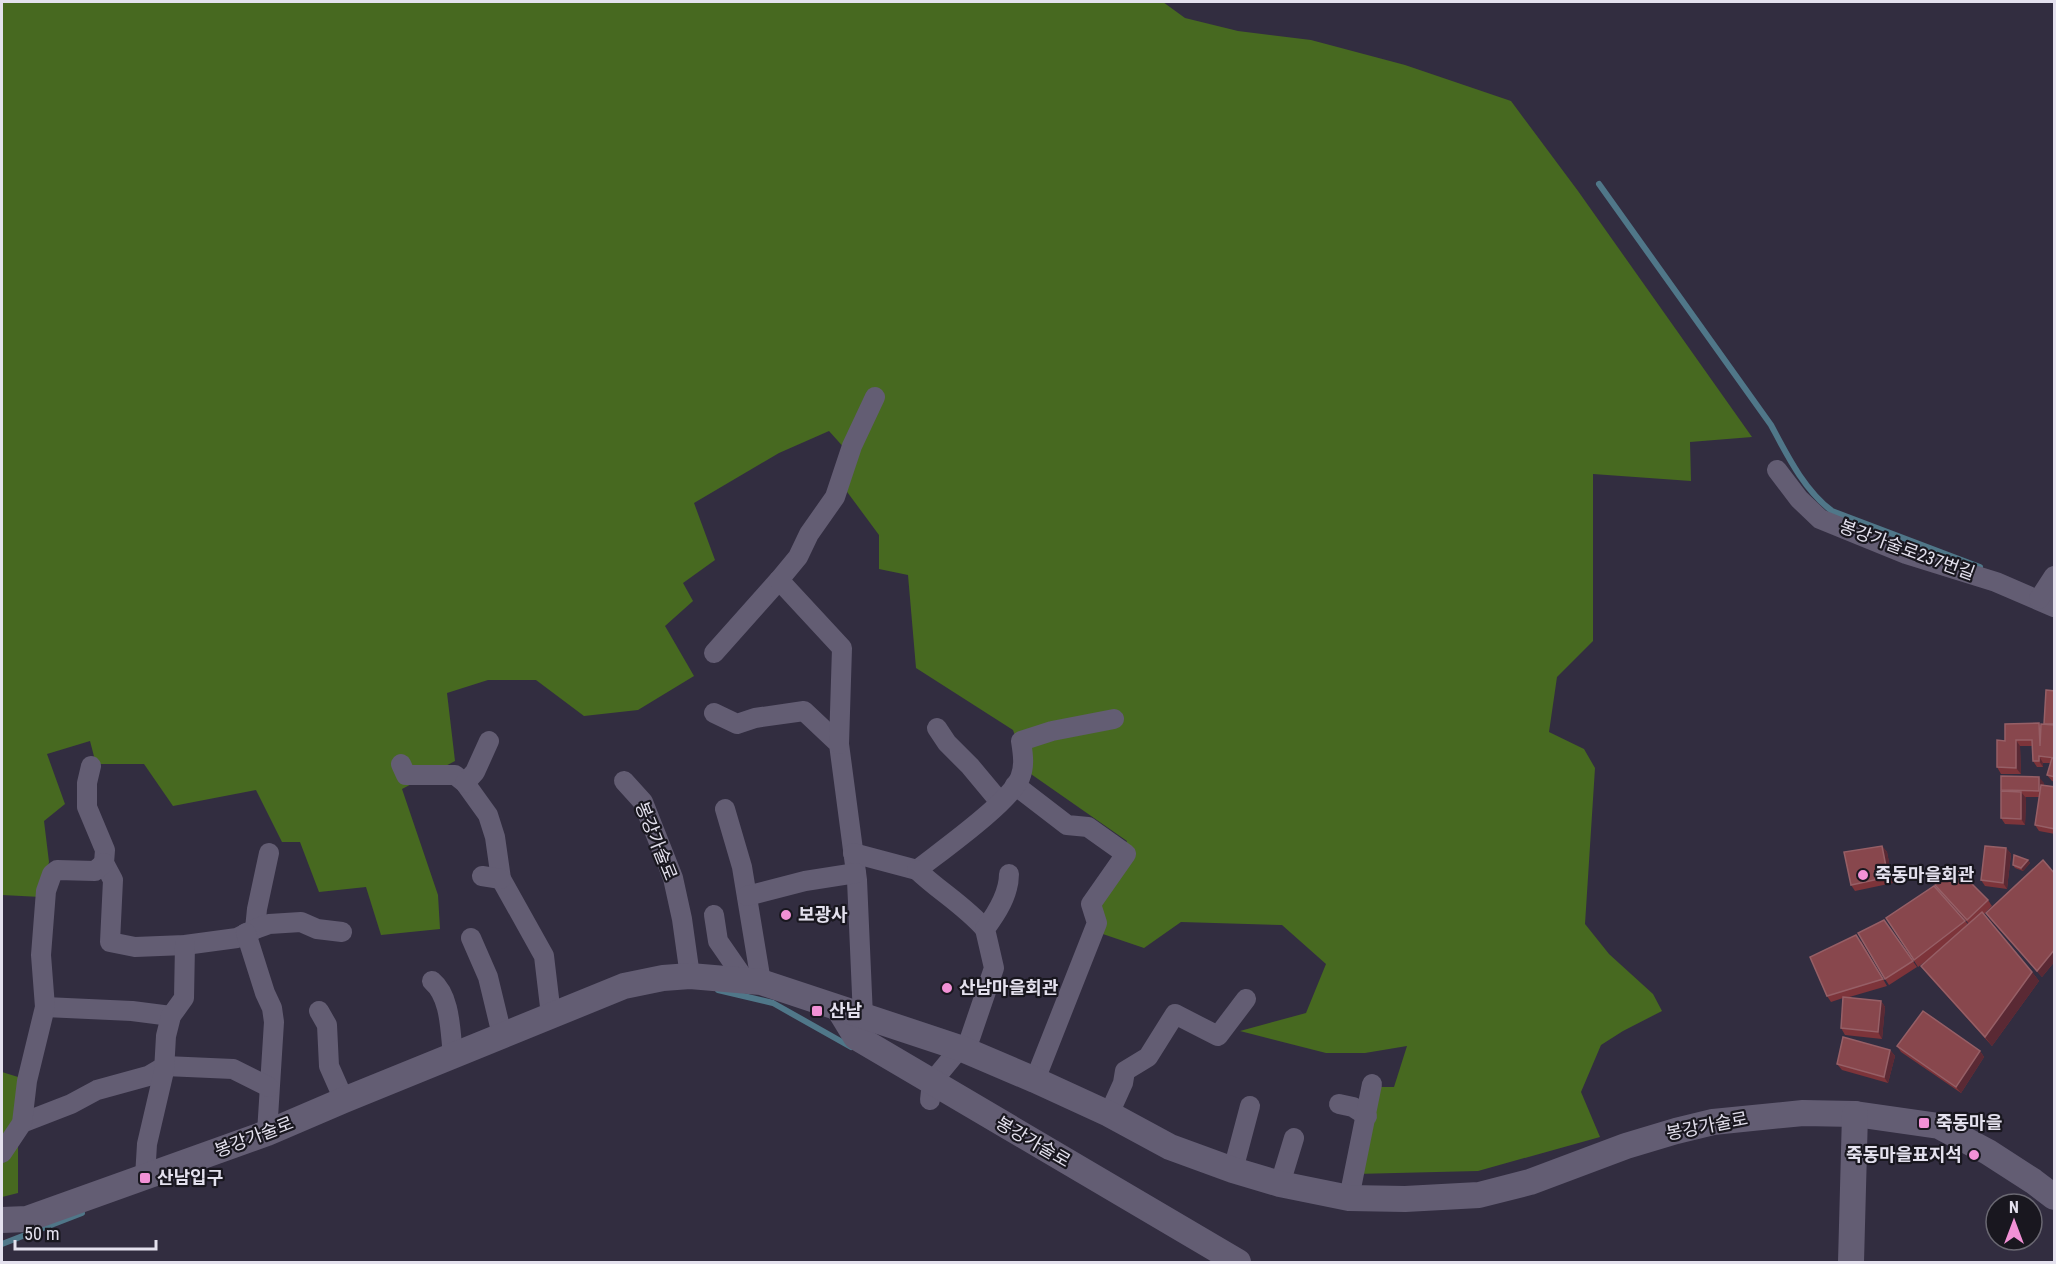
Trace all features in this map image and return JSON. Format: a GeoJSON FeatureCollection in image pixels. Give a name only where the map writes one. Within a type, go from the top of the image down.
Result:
{"type":"FeatureCollection","features":[{"type":"Feature","properties":{"kind":"street"},"geometry":{"type":"LineString","coordinates":[[714,653],[798,557],[809,534],[835,497],[852,447],[875,397]]}},
{"type":"Feature","properties":{"kind":"street","name":"봉강가술로237번길"},"geometry":{"type":"LineString","coordinates":[[1777,470],[1799,499],[1820,519],[1906,554],[1996,582],[2047,603]]}},
{"type":"Feature","properties":{"kind":"street"},"geometry":{"type":"LineString","coordinates":[[2047,603],[2055,576]]}},
{"type":"Feature","properties":{"kind":"street"},"geometry":{"type":"LineString","coordinates":[[779,580],[842,648],[839,744],[856,873],[863,1017]]}},
{"type":"Feature","properties":{"kind":"street"},"geometry":{"type":"LineString","coordinates":[[714,713],[736,724],[755,718],[804,711],[839,744]]}},
{"type":"Feature","properties":{"kind":"street"},"geometry":{"type":"LineString","coordinates":[[917,870],[1000,802],[1017,782],[1024,766],[1021,741],[1052,731],[1114,718]]}},
{"type":"Feature","properties":{"kind":"street"},"geometry":{"type":"LineString","coordinates":[[937,728],[947,743],[1000,802]]}},
{"type":"Feature","properties":{"kind":"street"},"geometry":{"type":"LineString","coordinates":[[465,783],[475,772],[489,741]]}},
{"type":"Feature","properties":{"kind":"street"},"geometry":{"type":"LineString","coordinates":[[401,764],[406,775],[454,775],[465,783],[488,814],[495,837],[491,877],[544,956],[551,1015]]}},
{"type":"Feature","properties":{"kind":"street"},"geometry":{"type":"LineString","coordinates":[[91,766],[87,783],[87,807],[105,850],[104,863],[113,880],[110,942],[135,947],[185,945],[237,938],[269,924],[301,921],[317,929],[342,932]]}},
{"type":"Feature","properties":{"kind":"street","name":"봉강가술로"},"geometry":{"type":"LineString","coordinates":[[624,781],[643,802],[673,878],[682,919],[690,976]]}},
{"type":"Feature","properties":{"kind":"street"},"geometry":{"type":"LineString","coordinates":[[1017,782],[1067,825],[1088,827],[1126,854],[1091,904],[1097,923],[1035,1080]]}},
{"type":"Feature","properties":{"kind":"street"},"geometry":{"type":"LineString","coordinates":[[725,809],[742,867],[747,896],[753,981]]}},
{"type":"Feature","properties":{"kind":"street"},"geometry":{"type":"LineString","coordinates":[[267,1133],[274,1022],[250,931],[269,853]]}},
{"type":"Feature","properties":{"kind":"street"},"geometry":{"type":"LineString","coordinates":[[853,853],[917,870],[937,890],[972,915],[985,929],[994,968],[963,1049],[931,1090]]}},
{"type":"Feature","properties":{"kind":"street"},"geometry":{"type":"LineString","coordinates":[[2,1153],[22,1123],[27,1081],[45,1007],[41,955],[46,891],[51,874],[57,870],[95,871],[104,863]]}},
{"type":"Feature","properties":{"kind":"street"},"geometry":{"type":"LineString","coordinates":[[747,896],[805,881],[856,873]]}},
{"type":"Feature","properties":{"kind":"street"},"geometry":{"type":"LineString","coordinates":[[985,929],[998,912],[1008,883],[1008,873]]}},
{"type":"Feature","properties":{"kind":"street"},"geometry":{"type":"LineString","coordinates":[[714,915],[718,941],[753,981]]}},
{"type":"Feature","properties":{"kind":"street"},"geometry":{"type":"LineString","coordinates":[[471,938],[488,977],[502,1035]]}},
{"type":"Feature","properties":{"kind":"street"},"geometry":{"type":"LineString","coordinates":[[145,1177],[147,1144],[165,1066],[166,1036],[171,1016],[184,998],[185,945]]}},
{"type":"Feature","properties":{"kind":"street","name":"봉강가술로"},"geometry":{"type":"LineString","coordinates":[[2,1220],[27,1219],[267,1133],[453,1054],[624,986],[663,978],[690,976],[753,981],[963,1049],[1109,1114],[1170,1147],[1280,1184],[1349,1198],[1405,1199],[1479,1195],[1530,1182],[1626,1146],[1713,1122],[1803,1113],[1855,1114],[1939,1126],[1988,1152],[2055,1197]]}},
{"type":"Feature","properties":{"kind":"street"},"geometry":{"type":"LineString","coordinates":[[432,981],[440,987],[446,1000],[453,1054]]}},
{"type":"Feature","properties":{"kind":"street"},"geometry":{"type":"LineString","coordinates":[[1109,1114],[1123,1083],[1125,1071],[1148,1057],[1175,1014],[1218,1036],[1246,999]]}},
{"type":"Feature","properties":{"kind":"street"},"geometry":{"type":"LineString","coordinates":[[45,1007],[121,1010],[171,1016]]}},
{"type":"Feature","properties":{"kind":"street","name":"봉강가술로"},"geometry":{"type":"LineString","coordinates":[[839,1009],[856,1037],[931,1090],[1238,1263]]}},
{"type":"Feature","properties":{"kind":"street"},"geometry":{"type":"LineString","coordinates":[[319,1011],[327,1025],[329,1066],[344,1100]]}},
{"type":"Feature","properties":{"kind":"street"},"geometry":{"type":"LineString","coordinates":[[22,1123],[71,1104],[97,1090],[148,1076],[165,1066],[233,1069],[269,1087]]}},
{"type":"Feature","properties":{"kind":"street"},"geometry":{"type":"LineString","coordinates":[[1349,1198],[1372,1084]]}},
{"type":"Feature","properties":{"kind":"street"},"geometry":{"type":"LineString","coordinates":[[1339,1104],[1353,1107],[1366,1116]]}},
{"type":"Feature","properties":{"kind":"street"},"geometry":{"type":"LineString","coordinates":[[1233,1170],[1250,1106]]}},
{"type":"Feature","properties":{"kind":"street"},"geometry":{"type":"LineString","coordinates":[[1851,1263],[1855,1114]]}},
{"type":"Feature","properties":{"kind":"street"},"geometry":{"type":"LineString","coordinates":[[1280,1184],[1294,1138]]}},
{"type":"Feature","properties":{"kind":"green space"},"geometry":{"type":"Polygon","coordinates":[[[2,2],[1163,2],[1185,18],[1238,31],[1311,40],[1405,65],[1511,101],[1578,191],[1752,437],[1690,442],[1691,481],[1593,474],[1593,641],[1557,677],[1549,732],[1584,749],[1595,768],[1585,924],[1609,954],[1653,994],[1662,1011],[1601,1045],[1581,1092],[1600,1137],[1478,1171],[1355,1174],[1366,1087],[1394,1087],[1407,1046],[1365,1053],[1326,1053],[1240,1031],[1306,1013],[1326,964],[1282,925],[1181,922],[1144,948],[1091,930],[1127,841],[1028,772],[1013,730],[916,668],[908,575],[879,569],[879,535],[842,485],[847,451],[829,431],[779,453],[694,503],[715,560],[683,583],[693,601],[665,626],[694,676],[638,710],[584,716],[536,680],[488,680],[447,693],[455,761],[402,789],[438,895],[440,929],[381,935],[366,887],[319,892],[300,842],[282,842],[256,790],[173,806],[144,764],[96,764],[90,741],[47,754],[65,804],[44,821],[49,862],[41,897],[2,895],[2,2]]]}},
{"type":"Feature","properties":{"kind":"green space"},"geometry":{"type":"Polygon","coordinates":[[[2,1072],[18,1077],[18,1193],[2,1197],[2,1072]]]}},
{"type":"Feature","properties":{"kind":"building"},"geometry":{"type":"Polygon","coordinates":[[[2046,690],[2055,691],[2055,724],[2044,724],[2046,690]]]}},
{"type":"Feature","properties":{"kind":"building"},"geometry":{"type":"Polygon","coordinates":[[[2039,723],[2040,746],[2041,724],[2055,725],[2055,758],[2039,756],[2039,761],[2033,761],[2032,740],[2016,740],[2016,768],[1997,767],[1997,740],[2005,741],[2005,724],[2039,723]]]}},
{"type":"Feature","properties":{"kind":"building"},"geometry":{"type":"Polygon","coordinates":[[[2052,758],[2055,759],[2055,777],[2047,775],[2052,758]]]}},
{"type":"Feature","properties":{"kind":"building"},"geometry":{"type":"Polygon","coordinates":[[[2001,776],[2039,777],[2039,791],[2001,790],[2001,776]]]}},
{"type":"Feature","properties":{"kind":"building"},"geometry":{"type":"Polygon","coordinates":[[[2041,785],[2055,787],[2055,829],[2035,825],[2041,785]]]}},
{"type":"Feature","properties":{"kind":"building"},"geometry":{"type":"Polygon","coordinates":[[[2001,791],[2021,792],[2021,819],[2001,818],[2001,791]]]}},
{"type":"Feature","properties":{"kind":"building"},"geometry":{"type":"Polygon","coordinates":[[[1882,846],[1888,877],[1851,885],[1844,852],[1882,846]]]}},
{"type":"Feature","properties":{"kind":"building"},"geometry":{"type":"Polygon","coordinates":[[[1985,846],[2006,848],[2003,883],[1981,880],[1985,846]]]}},
{"type":"Feature","properties":{"kind":"building"},"geometry":{"type":"Polygon","coordinates":[[[2014,855],[2028,860],[2021,868],[2013,865],[2014,855]]]}},
{"type":"Feature","properties":{"kind":"building"},"geometry":{"type":"Polygon","coordinates":[[[2043,860],[2055,874],[2055,949],[2037,971],[1986,913],[2043,860]]]}},
{"type":"Feature","properties":{"kind":"building"},"geometry":{"type":"Polygon","coordinates":[[[1956,868],[1988,900],[1967,920],[1935,885],[1956,868]]]}},
{"type":"Feature","properties":{"kind":"building"},"geometry":{"type":"Polygon","coordinates":[[[1934,886],[1965,921],[1914,960],[1886,918],[1934,886]]]}},
{"type":"Feature","properties":{"kind":"building"},"geometry":{"type":"Polygon","coordinates":[[[1982,912],[2032,972],[1985,1037],[1921,966],[1982,912]]]}},
{"type":"Feature","properties":{"kind":"building"},"geometry":{"type":"Polygon","coordinates":[[[1884,920],[1913,961],[1885,979],[1858,933],[1884,920]]]}},
{"type":"Feature","properties":{"kind":"building"},"geometry":{"type":"Polygon","coordinates":[[[1856,935],[1883,979],[1827,996],[1810,957],[1856,935]]]}},
{"type":"Feature","properties":{"kind":"building"},"geometry":{"type":"Polygon","coordinates":[[[1843,997],[1881,1001],[1878,1032],[1841,1028],[1843,997]]]}},
{"type":"Feature","properties":{"kind":"building"},"geometry":{"type":"Polygon","coordinates":[[[1923,1011],[1980,1051],[1956,1087],[1897,1046],[1923,1011]]]}},
{"type":"Feature","properties":{"kind":"building"},"geometry":{"type":"Polygon","coordinates":[[[1843,1037],[1890,1050],[1884,1077],[1837,1064],[1843,1037]]]}},
{"type":"Feature","properties":{"kind":"waterway"},"geometry":{"type":"LineString","coordinates":[[1599,184],[1771,425],[1790,460],[1822,503],[1832,511],[1980,567]]}},
{"type":"Feature","properties":{"kind":"waterway"},"geometry":{"type":"LineString","coordinates":[[718,990],[773,1003],[851,1047]]}},
{"type":"Feature","properties":{"kind":"waterway"},"geometry":{"type":"LineString","coordinates":[[2,1244],[82,1213]]}},
{"type":"Feature","properties":{"kind":"place","name":"죽동마을회관"},"geometry":{"type":"Point","coordinates":[1863,875]}},
{"type":"Feature","properties":{"kind":"place","name":"보광사"},"geometry":{"type":"Point","coordinates":[786,915]}},
{"type":"Feature","properties":{"kind":"place","name":"산남마을회관"},"geometry":{"type":"Point","coordinates":[947,988]}},
{"type":"Feature","properties":{"kind":"place","name":"산남"},"geometry":{"type":"Point","coordinates":[817,1011]}},
{"type":"Feature","properties":{"kind":"place","name":"죽동마을"},"geometry":{"type":"Point","coordinates":[1924,1123]}},
{"type":"Feature","properties":{"kind":"place","name":"죽동마을표지석"},"geometry":{"type":"Point","coordinates":[1974,1155]}},
{"type":"Feature","properties":{"kind":"place","name":"산남입구"},"geometry":{"type":"Point","coordinates":[145,1178]}}]}
